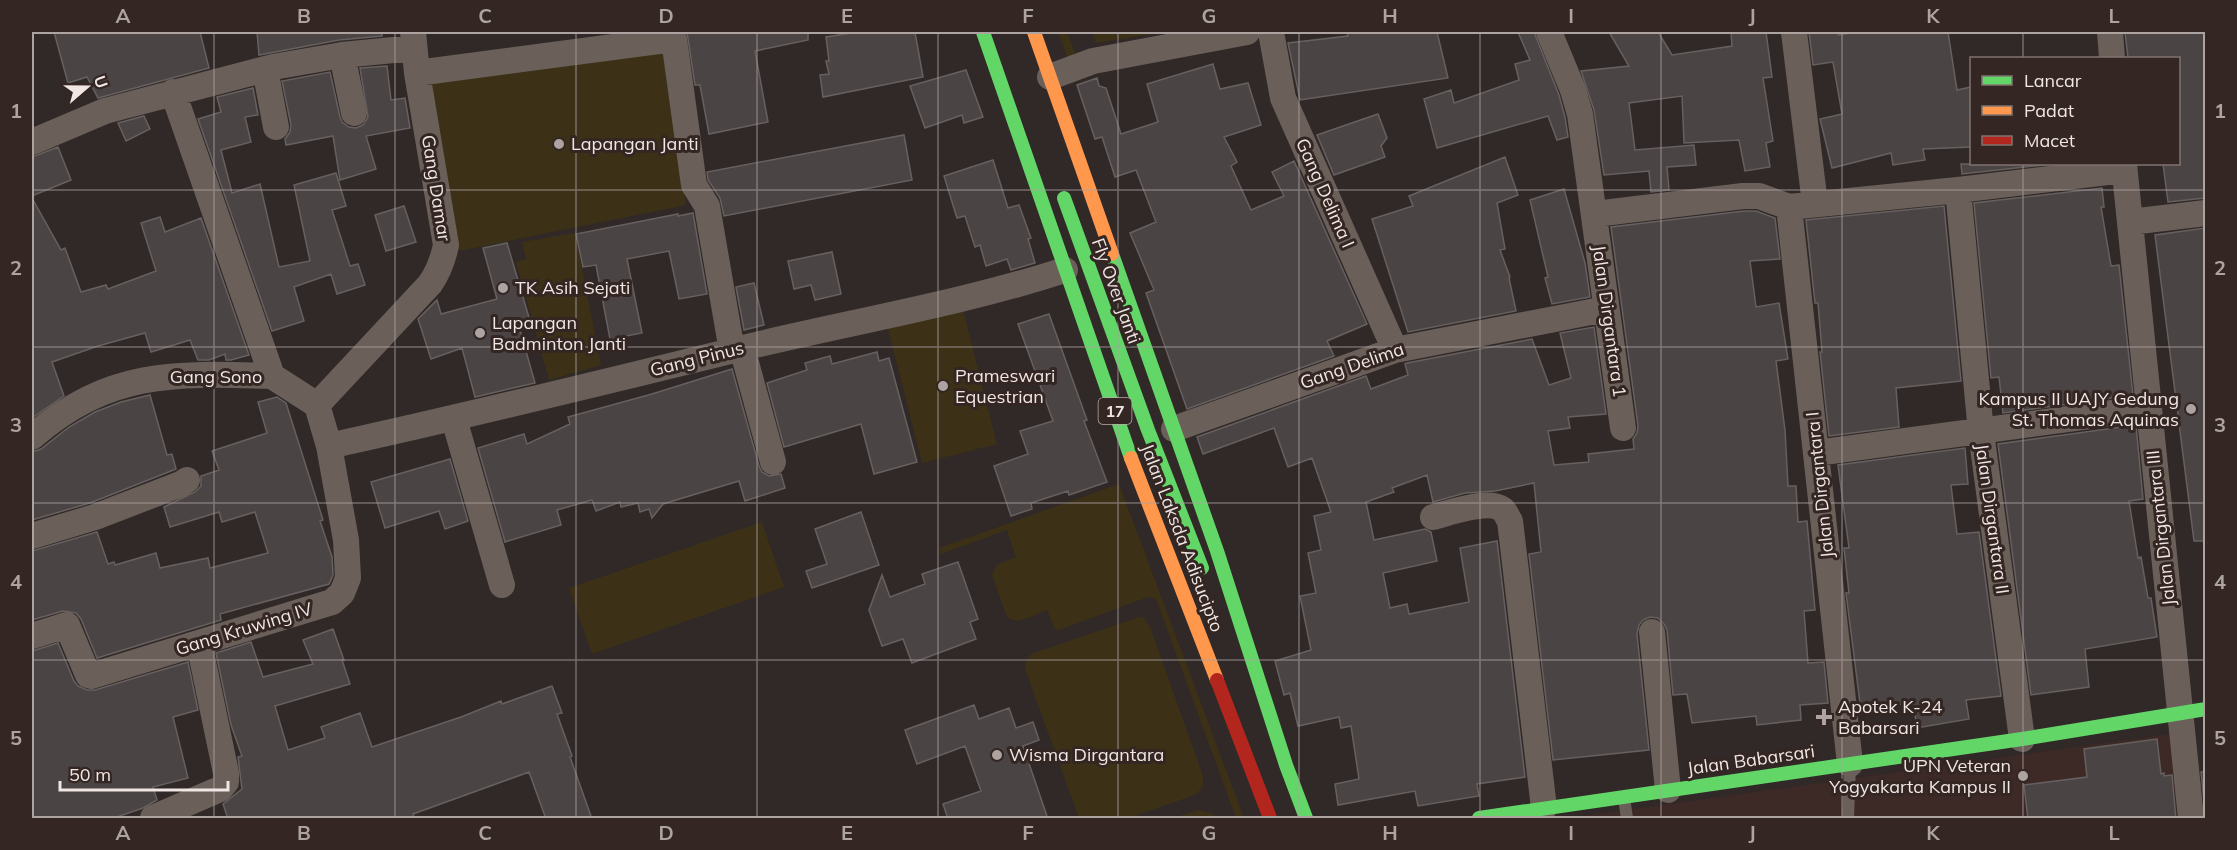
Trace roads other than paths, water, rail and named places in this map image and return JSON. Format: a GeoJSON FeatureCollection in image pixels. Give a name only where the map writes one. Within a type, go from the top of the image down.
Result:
{"type":"FeatureCollection","features":[{"type":"Feature","properties":{"kind":"main road","name":"Jalan Laksda Adisucipto"},"geometry":{"type":"LineString","coordinates":[[1034,32],[1217,551],[1286,765],[1306,819]]}},
{"type":"Feature","properties":{"kind":"main road","name":"Jalan Laksda Adisucipto"},"geometry":{"type":"LineString","coordinates":[[984,34],[1137,474],[1270,819]]}},
{"type":"Feature","properties":{"kind":"main road","name":"Fly Over Janti"},"geometry":{"type":"LineString","coordinates":[[1060,187],[1143,422],[1174,504],[1208,582]]}},
{"type":"Feature","properties":{"kind":"main road"},"geometry":{"type":"LineString","coordinates":[[1226,626],[1286,765]]}},
{"type":"Feature","properties":{"kind":"main road","name":"Jalan Babarsari"},"geometry":{"type":"LineString","coordinates":[[1479,819],[2022,739],[2205,709]]}},
{"type":"Feature","properties":{"kind":"street"},"geometry":{"type":"LineString","coordinates":[[1050,77],[1093,60],[1247,32]]}},
{"type":"Feature","properties":{"kind":"street","name":"Gang Delima I"},"geometry":{"type":"LineString","coordinates":[[1271,32],[1283,98],[1395,350]]}},
{"type":"Feature","properties":{"kind":"street","name":"Jalan Dirgantara 1"},"geometry":{"type":"LineString","coordinates":[[1549,32],[1573,90],[1580,114],[1623,428]]}},
{"type":"Feature","properties":{"kind":"street"},"geometry":{"type":"LineString","coordinates":[[1794,32],[1815,204]]}},
{"type":"Feature","properties":{"kind":"street"},"geometry":{"type":"LineString","coordinates":[[2109,32],[2112,57]]}},
{"type":"Feature","properties":{"kind":"street"},"geometry":{"type":"LineString","coordinates":[[32,142],[105,111],[173,92],[265,69],[342,56],[674,39],[694,185],[707,206],[737,350],[773,462]]}},
{"type":"Feature","properties":{"kind":"street","name":"Gang Damar"},"geometry":{"type":"LineString","coordinates":[[317,405],[430,284],[444,258],[446,245],[415,51]]}},
{"type":"Feature","properties":{"kind":"street"},"geometry":{"type":"LineString","coordinates":[[342,56],[354,113]]}},
{"type":"Feature","properties":{"kind":"street"},"geometry":{"type":"LineString","coordinates":[[265,69],[276,127]]}},
{"type":"Feature","properties":{"kind":"street"},"geometry":{"type":"LineString","coordinates":[[173,92],[272,376],[317,405]]}},
{"type":"Feature","properties":{"kind":"street"},"geometry":{"type":"LineString","coordinates":[[1595,214],[1743,196],[1759,196],[1789,207],[1958,190],[2124,167]]}},
{"type":"Feature","properties":{"kind":"street","name":"Jalan Dirgantara III"},"geometry":{"type":"LineString","coordinates":[[2124,167],[2191,819]]}},
{"type":"Feature","properties":{"kind":"street","name":"Jalan Dirgantara II"},"geometry":{"type":"LineString","coordinates":[[1958,190],[1981,432],[2022,739]]}},
{"type":"Feature","properties":{"kind":"street","name":"Jalan Dirgantara I"},"geometry":{"type":"LineString","coordinates":[[1789,207],[1850,764]]}},
{"type":"Feature","properties":{"kind":"street"},"geometry":{"type":"LineString","coordinates":[[2130,222],[2205,213]]}},
{"type":"Feature","properties":{"kind":"street","name":"Gang Pinus"},"geometry":{"type":"LineString","coordinates":[[328,446],[454,419],[737,350],[1016,286],[1065,270]]}},
{"type":"Feature","properties":{"kind":"street","name":"Gang Delima"},"geometry":{"type":"LineString","coordinates":[[1174,429],[1395,350],[1606,309]]}},
{"type":"Feature","properties":{"kind":"street","name":"Gang Sono"},"geometry":{"type":"LineString","coordinates":[[32,437],[86,398],[98,392],[128,384],[159,377],[201,374],[272,376]]}},
{"type":"Feature","properties":{"kind":"street","name":"Gang Kruwing IV"},"geometry":{"type":"LineString","coordinates":[[32,636],[66,625],[88,675],[91,676],[332,602],[342,593],[348,578],[346,540],[328,446],[317,405]]}},
{"type":"Feature","properties":{"kind":"street"},"geometry":{"type":"LineString","coordinates":[[1816,453],[2149,408]]}},
{"type":"Feature","properties":{"kind":"street"},"geometry":{"type":"LineString","coordinates":[[454,419],[502,585]]}},
{"type":"Feature","properties":{"kind":"street"},"geometry":{"type":"LineString","coordinates":[[32,536],[95,517],[187,480]]}},
{"type":"Feature","properties":{"kind":"street"},"geometry":{"type":"LineString","coordinates":[[1433,518],[1488,506],[1504,510],[1510,521],[1544,808]]}},
{"type":"Feature","properties":{"kind":"street"},"geometry":{"type":"LineString","coordinates":[[1652,632],[1668,790]]}},
{"type":"Feature","properties":{"kind":"street"},"geometry":{"type":"LineString","coordinates":[[153,819],[220,789],[225,782],[226,773],[199,643]]}},
{"type":"Feature","properties":{"kind":"lane"},"geometry":{"type":"LineString","coordinates":[[1848,819],[1850,764]]}},
{"type":"Feature","properties":{"kind":"lane"},"geometry":{"type":"LineString","coordinates":[[1624,797],[1627,819]]}},
{"type":"Feature","properties":{"kind":"place","name":"Lapangan Janti"},"geometry":{"type":"Point","coordinates":[559,144]}},
{"type":"Feature","properties":{"kind":"place","name":"TK Asih Sejati"},"geometry":{"type":"Point","coordinates":[503,288]}},
{"type":"Feature","properties":{"kind":"place","name":"Lapangan Badminton Janti"},"geometry":{"type":"Point","coordinates":[480,333]}},
{"type":"Feature","properties":{"kind":"place","name":"Prameswari Equestrian"},"geometry":{"type":"Point","coordinates":[943,386]}},
{"type":"Feature","properties":{"kind":"place","name":"Kampus II UAJY Gedung St. Thomas Aquinas"},"geometry":{"type":"Point","coordinates":[2191,409]}},
{"type":"Feature","properties":{"kind":"place","name":"Apotek K-24 Babarsari"},"geometry":{"type":"Point","coordinates":[1824,717]}},
{"type":"Feature","properties":{"kind":"place","name":"Wisma Dirgantara"},"geometry":{"type":"Point","coordinates":[997,755]}},
{"type":"Feature","properties":{"kind":"place","name":"UPN Veteran Yogyakarta Kampus II"},"geometry":{"type":"Point","coordinates":[2023,776]}}]}
